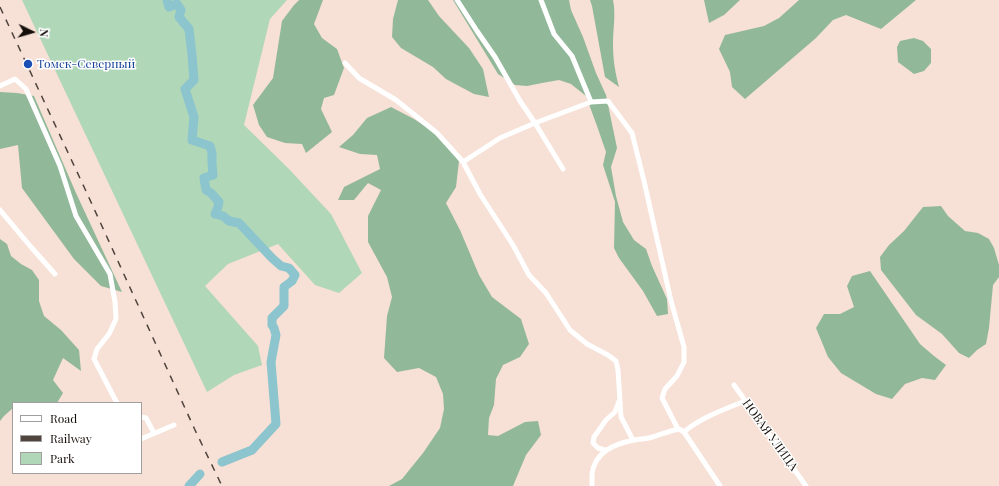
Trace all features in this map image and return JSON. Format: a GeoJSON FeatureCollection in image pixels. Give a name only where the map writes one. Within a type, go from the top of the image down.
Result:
{"type":"FeatureCollection","features":[{"type":"Feature","properties":{"kind":"street"},"geometry":{"type":"LineString","coordinates":[[457,0],[495,57],[520,101],[564,169]]}},
{"type":"Feature","properties":{"kind":"street"},"geometry":{"type":"LineString","coordinates":[[541,0],[554,34],[572,56],[591,102]]}},
{"type":"Feature","properties":{"kind":"street"},"geometry":{"type":"LineString","coordinates":[[345,63],[359,78],[396,100],[437,133],[463,162],[480,194],[513,245],[529,275],[546,293],[570,330],[587,344],[616,361],[621,417],[633,440]]}},
{"type":"Feature","properties":{"kind":"street"},"geometry":{"type":"LineString","coordinates":[[0,86],[15,79],[26,89],[60,166],[76,216],[110,274],[115,302],[116,319],[109,334],[97,349],[94,359],[116,402]]}},
{"type":"Feature","properties":{"kind":"street"},"geometry":{"type":"LineString","coordinates":[[463,162],[500,138],[535,123],[591,102],[608,101],[632,134],[644,181],[670,301],[684,347],[684,362],[677,376],[665,389],[662,398],[678,430]]}},
{"type":"Feature","properties":{"kind":"street"},"geometry":{"type":"LineString","coordinates":[[0,210],[56,274]]}},
{"type":"Feature","properties":{"kind":"street","name":"НОВАЯ УЛИЦА"},"geometry":{"type":"LineString","coordinates":[[734,385],[806,486]]}},
{"type":"Feature","properties":{"kind":"street"},"geometry":{"type":"LineString","coordinates":[[605,450],[598,448],[593,443],[594,437],[606,420],[614,412],[620,398]]}},
{"type":"Feature","properties":{"kind":"street"},"geometry":{"type":"LineString","coordinates":[[684,432],[702,420],[745,401]]}},
{"type":"Feature","properties":{"kind":"street"},"geometry":{"type":"LineString","coordinates":[[142,417],[146,418],[154,433]]}},
{"type":"Feature","properties":{"kind":"street"},"geometry":{"type":"LineString","coordinates":[[142,439],[174,425]]}},
{"type":"Feature","properties":{"kind":"street"},"geometry":{"type":"LineString","coordinates":[[592,486],[592,473],[596,461],[605,450],[633,440],[648,438],[678,430],[684,432],[720,486]]}},
{"type":"Feature","properties":{"kind":"green space"},"geometry":{"type":"Polygon","coordinates":[[[22,0],[287,0],[270,19],[244,125],[288,168],[331,214],[362,273],[339,293],[315,285],[278,244],[228,264],[205,286],[258,346],[262,365],[234,375],[207,392],[22,0]]]}},
{"type":"Feature","properties":{"kind":"green space"},"geometry":{"type":"Polygon","coordinates":[[[299,0],[323,0],[314,24],[322,38],[337,49],[344,68],[334,95],[324,98],[321,109],[332,132],[306,153],[302,144],[285,143],[267,137],[259,125],[253,105],[273,78],[282,21],[299,0]]]}},
{"type":"Feature","properties":{"kind":"green space"},"geometry":{"type":"Polygon","coordinates":[[[398,0],[428,0],[439,16],[469,48],[483,69],[489,97],[474,94],[446,79],[433,67],[401,48],[392,37],[393,19],[398,0]]]}},
{"type":"Feature","properties":{"kind":"green space"},"geometry":{"type":"Polygon","coordinates":[[[453,0],[569,0],[571,10],[606,95],[617,148],[611,167],[616,196],[623,222],[634,240],[646,249],[667,299],[668,314],[657,316],[643,291],[619,258],[614,248],[615,202],[603,165],[606,152],[586,96],[571,84],[559,80],[527,86],[515,85],[498,74],[453,0]]]}},
{"type":"Feature","properties":{"kind":"green space"},"geometry":{"type":"Polygon","coordinates":[[[590,0],[613,0],[613,55],[619,87],[605,77],[590,0]]]}},
{"type":"Feature","properties":{"kind":"green space"},"geometry":{"type":"Polygon","coordinates":[[[704,0],[740,0],[724,15],[709,23],[704,0]]]}},
{"type":"Feature","properties":{"kind":"green space"},"geometry":{"type":"Polygon","coordinates":[[[799,0],[916,0],[881,29],[846,15],[833,20],[816,38],[745,99],[732,87],[730,72],[719,49],[725,35],[764,26],[779,18],[799,0]]]}},
{"type":"Feature","properties":{"kind":"green space"},"geometry":{"type":"Polygon","coordinates":[[[914,38],[923,41],[931,49],[931,63],[924,71],[914,74],[898,62],[897,47],[900,41],[914,38]]]}},
{"type":"Feature","properties":{"kind":"green space"},"geometry":{"type":"Polygon","coordinates":[[[0,92],[34,96],[76,193],[122,292],[101,286],[74,259],[22,188],[18,145],[0,149],[0,92]]]}},
{"type":"Feature","properties":{"kind":"green space"},"geometry":{"type":"Polygon","coordinates":[[[391,107],[414,119],[445,139],[459,161],[456,187],[446,203],[460,230],[479,275],[492,297],[521,319],[529,344],[520,357],[503,365],[496,379],[494,405],[489,418],[488,435],[498,436],[525,422],[538,421],[541,435],[526,455],[513,486],[389,486],[402,479],[423,453],[440,428],[444,409],[443,394],[436,377],[419,368],[397,372],[384,358],[387,316],[392,297],[387,277],[368,242],[368,216],[381,190],[368,183],[354,200],[338,200],[344,187],[380,169],[377,155],[360,154],[339,147],[353,135],[367,118],[391,107]]]}},
{"type":"Feature","properties":{"kind":"green space"},"geometry":{"type":"Polygon","coordinates":[[[941,206],[948,216],[965,231],[978,233],[989,239],[994,248],[999,265],[999,277],[993,285],[986,344],[969,358],[959,353],[942,334],[916,315],[881,270],[880,257],[889,245],[904,231],[923,207],[941,206]]]}},
{"type":"Feature","properties":{"kind":"green space"},"geometry":{"type":"Polygon","coordinates":[[[0,239],[7,244],[11,256],[32,270],[39,280],[39,301],[44,316],[61,330],[79,350],[81,371],[63,358],[53,380],[63,393],[58,402],[12,402],[12,409],[0,421],[0,239]]]}},
{"type":"Feature","properties":{"kind":"green space"},"geometry":{"type":"Polygon","coordinates":[[[870,271],[920,344],[946,365],[935,380],[922,378],[905,384],[892,399],[876,394],[841,373],[828,357],[816,328],[824,314],[840,314],[854,307],[847,286],[852,276],[870,271]]]}},
{"type":"Feature","properties":{"kind":"waterway"},"geometry":{"type":"LineString","coordinates":[[167,0],[169,7],[177,4],[181,10],[179,17],[189,29],[194,80],[185,89],[194,117],[192,140],[210,146],[212,153],[213,175],[204,178],[206,190],[219,202],[215,214],[223,216],[229,221],[239,223],[272,258],[281,266],[289,268],[295,275],[292,281],[284,287],[284,306],[272,318],[272,325],[276,335],[271,362],[276,424],[252,450],[222,462]]}},
{"type":"Feature","properties":{"kind":"waterway"},"geometry":{"type":"LineString","coordinates":[[189,486],[200,474]]}},
{"type":"Feature","properties":{"kind":"railway"},"geometry":{"type":"LineString","coordinates":[[0,7],[222,486]]}},
{"type":"Feature","properties":{"kind":"place","name":"Томск-Северный"},"geometry":{"type":"Point","coordinates":[28,64]}}]}
